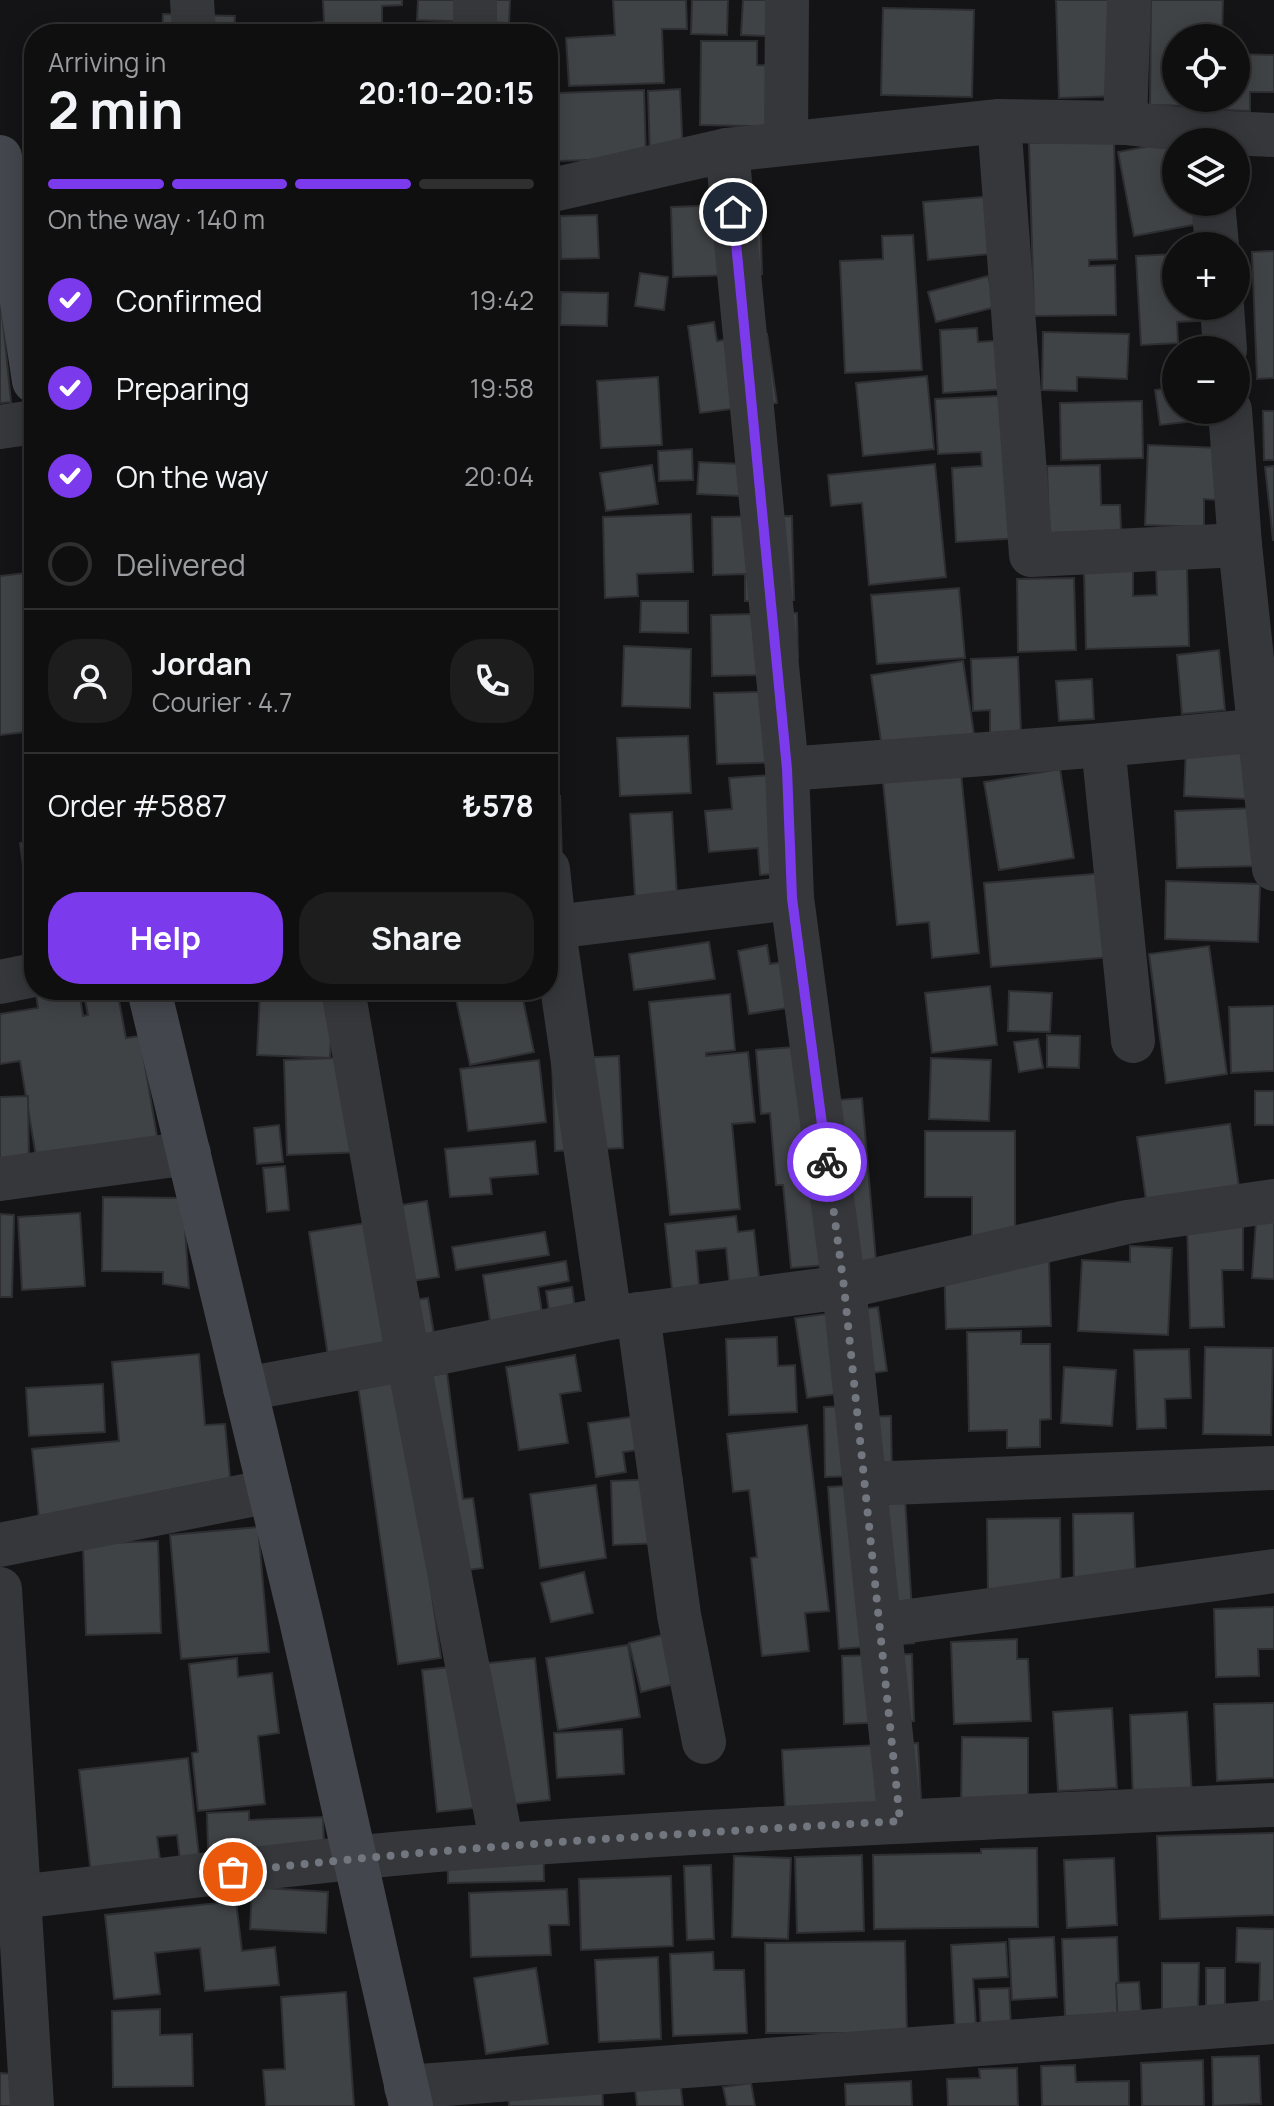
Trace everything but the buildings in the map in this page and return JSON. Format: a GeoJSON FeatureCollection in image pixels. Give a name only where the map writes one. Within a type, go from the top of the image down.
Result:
{"type":"FeatureCollection","features":[{"type":"Feature","properties":{"kind":"main road"},"geometry":{"type":"LineString","coordinates":[[0,157],[24,315]]}},
{"type":"Feature","properties":{"kind":"main road"},"geometry":{"type":"LineString","coordinates":[[151,1000],[270,1491],[408,2096]]}},
{"type":"Feature","properties":{"kind":"street"},"geometry":{"type":"LineString","coordinates":[[192,0],[193,24]]}},
{"type":"Feature","properties":{"kind":"street"},"geometry":{"type":"LineString","coordinates":[[475,0],[475,24]]}},
{"type":"Feature","properties":{"kind":"street"},"geometry":{"type":"LineString","coordinates":[[786,143],[787,0]]}},
{"type":"Feature","properties":{"kind":"street"},"geometry":{"type":"LineString","coordinates":[[1125,123],[1129,0]]}},
{"type":"Feature","properties":{"kind":"street"},"geometry":{"type":"LineString","coordinates":[[999,121],[1031,555],[1240,545]]}},
{"type":"Feature","properties":{"kind":"street"},"geometry":{"type":"LineString","coordinates":[[558,189],[727,150],[999,121],[1125,123],[1162,129]]}},
{"type":"Feature","properties":{"kind":"street"},"geometry":{"type":"LineString","coordinates":[[1250,136],[1274,135]]}},
{"type":"Feature","properties":{"kind":"street"},"geometry":{"type":"LineString","coordinates":[[727,150],[787,769],[792,898],[844,1287],[900,1821]]}},
{"type":"Feature","properties":{"kind":"street"},"geometry":{"type":"LineString","coordinates":[[0,427],[24,423]]}},
{"type":"Feature","properties":{"kind":"street"},"geometry":{"type":"LineString","coordinates":[[1231,424],[1240,545],[1267,729],[1274,869]]}},
{"type":"Feature","properties":{"kind":"street"},"geometry":{"type":"LineString","coordinates":[[787,769],[1267,729]]}},
{"type":"Feature","properties":{"kind":"street"},"geometry":{"type":"LineString","coordinates":[[1103,745],[1133,1041]]}},
{"type":"Feature","properties":{"kind":"street"},"geometry":{"type":"LineString","coordinates":[[558,938],[792,898]]}},
{"type":"Feature","properties":{"kind":"street"},"geometry":{"type":"LineString","coordinates":[[558,966],[704,1742]]}},
{"type":"Feature","properties":{"kind":"street"},"geometry":{"type":"LineString","coordinates":[[0,982],[24,977]]}},
{"type":"Feature","properties":{"kind":"street"},"geometry":{"type":"LineString","coordinates":[[345,1000],[408,1359],[502,1845]]}},
{"type":"Feature","properties":{"kind":"street"},"geometry":{"type":"LineString","coordinates":[[0,1179],[189,1153]]}},
{"type":"Feature","properties":{"kind":"street"},"geometry":{"type":"LineString","coordinates":[[245,1389],[624,1316],[844,1287],[1127,1222],[1274,1201]]}},
{"type":"Feature","properties":{"kind":"street"},"geometry":{"type":"LineString","coordinates":[[865,1484],[1274,1468]]}},
{"type":"Feature","properties":{"kind":"street"},"geometry":{"type":"LineString","coordinates":[[0,1545],[270,1491]]}},
{"type":"Feature","properties":{"kind":"street"},"geometry":{"type":"LineString","coordinates":[[880,1625],[1274,1571]]}},
{"type":"Feature","properties":{"kind":"street"},"geometry":{"type":"LineString","coordinates":[[0,1589],[32,2106]]}},
{"type":"Feature","properties":{"kind":"street"},"geometry":{"type":"LineString","coordinates":[[19,1897],[355,1858],[502,1845],[900,1821],[1274,1805]]}},
{"type":"Feature","properties":{"kind":"street"},"geometry":{"type":"LineString","coordinates":[[408,2096],[1274,2022]]}},
{"type":"Feature","properties":{"kind":"way so far"},"geometry":{"type":"LineString","coordinates":[[233,1872],[502,1845],[900,1821],[844,1287],[827,1162]]}},
{"type":"Feature","properties":{"kind":"route"},"geometry":{"type":"LineString","coordinates":[[733,212],[787,769],[792,898],[827,1162]]}}]}
